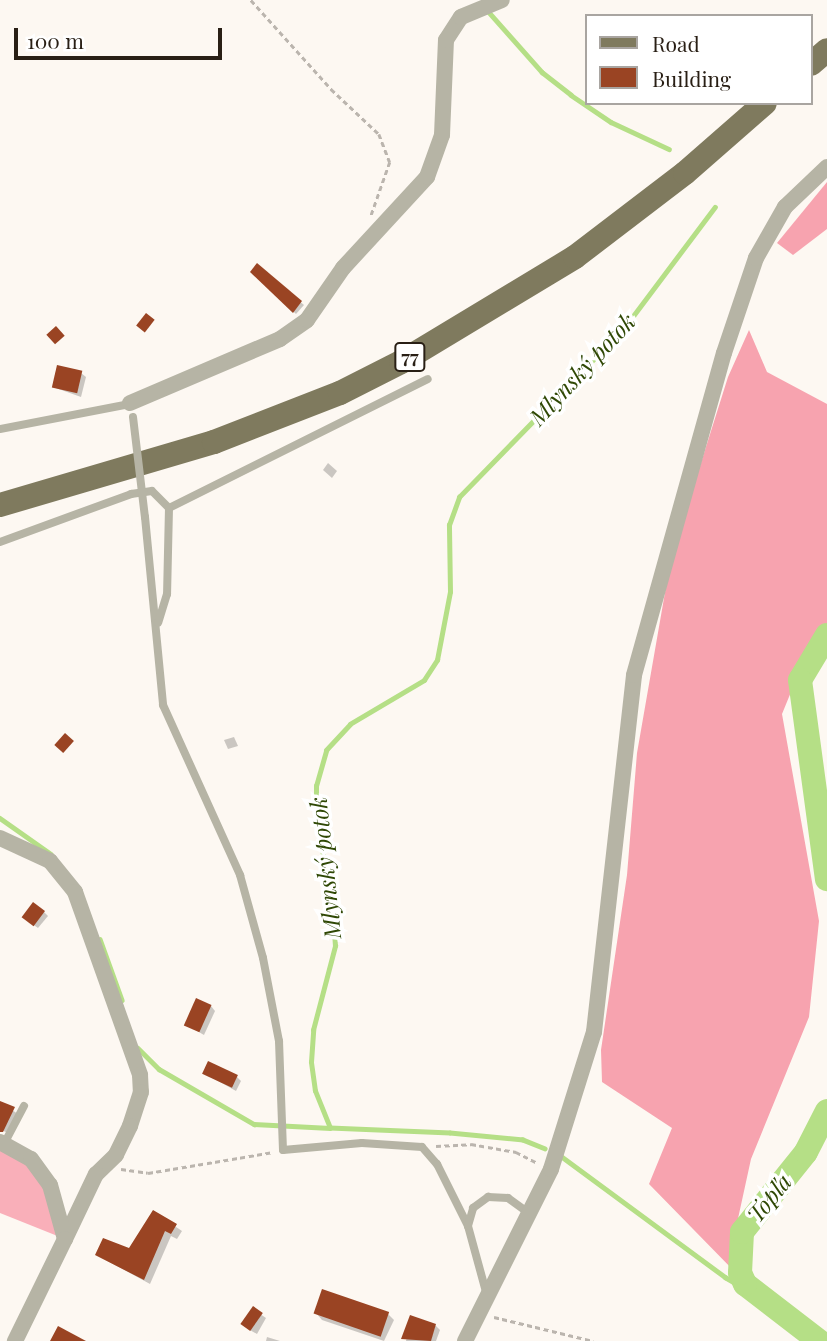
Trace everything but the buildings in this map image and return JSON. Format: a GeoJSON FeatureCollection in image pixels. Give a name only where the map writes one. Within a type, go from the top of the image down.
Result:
{"type":"FeatureCollection","features":[{"type":"Feature","properties":{"kind":"main road"},"geometry":{"type":"LineString","coordinates":[[813,62],[827,50]]}},
{"type":"Feature","properties":{"kind":"main road","name":"77"},"geometry":{"type":"LineString","coordinates":[[0,505],[214,442],[340,393],[401,362],[575,257],[685,173],[763,105]]}},
{"type":"Feature","properties":{"kind":"street"},"geometry":{"type":"LineString","coordinates":[[131,410],[280,339],[307,320],[343,268],[427,177],[442,135],[446,40],[461,17],[502,0]]}},
{"type":"Feature","properties":{"kind":"street"},"geometry":{"type":"LineString","coordinates":[[468,1335],[481,1314],[486,1292],[530,1215],[554,1159],[594,1032],[634,675],[669,542],[756,258],[785,207],[827,167]]}},
{"type":"Feature","properties":{"kind":"street"},"geometry":{"type":"LineString","coordinates":[[0,838],[50,861],[75,892],[128,1031],[141,1092],[130,1126],[106,1164],[96,1174],[15,1341]]}},
{"type":"Feature","properties":{"kind":"street"},"geometry":{"type":"LineString","coordinates":[[2,1143],[31,1158],[50,1185],[65,1239]]}},
{"type":"Feature","properties":{"kind":"lane"},"geometry":{"type":"LineString","coordinates":[[169,508],[428,379]]}},
{"type":"Feature","properties":{"kind":"lane"},"geometry":{"type":"LineString","coordinates":[[0,429],[131,410],[157,626],[163,705],[240,875],[263,958],[279,1041],[283,1150],[362,1143],[422,1147],[438,1164],[468,1226],[486,1292]]}},
{"type":"Feature","properties":{"kind":"lane"},"geometry":{"type":"LineString","coordinates":[[0,542],[131,494],[152,491],[169,508],[167,594],[157,626]]}},
{"type":"Feature","properties":{"kind":"lane"},"geometry":{"type":"LineString","coordinates":[[2,1143],[24,1105]]}},
{"type":"Feature","properties":{"kind":"lane"},"geometry":{"type":"LineString","coordinates":[[468,1226],[473,1208],[488,1197],[508,1198],[530,1215]]}},
{"type":"Feature","properties":{"kind":"path"},"geometry":{"type":"LineString","coordinates":[[251,0],[331,89],[379,134],[390,162],[369,220]]}},
{"type":"Feature","properties":{"kind":"path"},"geometry":{"type":"LineString","coordinates":[[422,1147],[471,1144],[554,1159]]}},
{"type":"Feature","properties":{"kind":"path"},"geometry":{"type":"LineString","coordinates":[[106,1164],[148,1173],[283,1150]]}},
{"type":"Feature","properties":{"kind":"path"},"geometry":{"type":"LineString","coordinates":[[481,1314],[593,1341]]}},
{"type":"Feature","properties":{"kind":"shaded area"},"geometry":{"type":"Polygon","coordinates":[[[827,182],[827,229],[793,255],[777,243],[827,182]]]}},
{"type":"Feature","properties":{"kind":"shaded area"},"geometry":{"type":"Polygon","coordinates":[[[749,330],[767,372],[827,404],[827,630],[809,648],[782,714],[819,921],[809,1017],[751,1159],[734,1237],[737,1274],[649,1184],[672,1128],[602,1082],[601,1050],[627,875],[637,753],[671,558],[728,377],[749,330]]]}},
{"type":"Feature","properties":{"kind":"shaded area"},"geometry":{"type":"Polygon","coordinates":[[[0,1142],[31,1159],[65,1239],[0,1213],[0,1142]]]}},
{"type":"Feature","properties":{"kind":"waterway","name":"Mlynský potok"},"geometry":{"type":"LineString","coordinates":[[487,10],[542,72],[571,95],[611,122],[669,149]]}},
{"type":"Feature","properties":{"kind":"waterway","name":"Mlynský potok"},"geometry":{"type":"LineString","coordinates":[[545,1149],[523,1140],[450,1133],[330,1128],[315,1091],[311,1062],[313,1030],[335,946],[332,902],[316,818],[316,786],[326,750],[350,724],[424,680],[437,660],[450,592],[449,525],[459,497],[624,328],[715,207]]}},
{"type":"Feature","properties":{"kind":"waterway","name":"Topľa"},"geometry":{"type":"LineString","coordinates":[[827,635],[800,680],[827,879]]}},
{"type":"Feature","properties":{"kind":"waterway"},"geometry":{"type":"LineString","coordinates":[[0,818],[51,854]]}},
{"type":"Feature","properties":{"kind":"waterway"},"geometry":{"type":"LineString","coordinates":[[100,939],[122,1000]]}},
{"type":"Feature","properties":{"kind":"waterway"},"geometry":{"type":"LineString","coordinates":[[138,1048],[159,1069],[254,1124],[330,1128]]}},
{"type":"Feature","properties":{"kind":"waterway","name":"Topľa"},"geometry":{"type":"LineString","coordinates":[[819,1341],[745,1284],[740,1273],[742,1232],[806,1152],[827,1111]]}},
{"type":"Feature","properties":{"kind":"waterway","name":"Mlynský potok"},"geometry":{"type":"LineString","coordinates":[[561,1156],[725,1277],[756,1295]]}}]}
